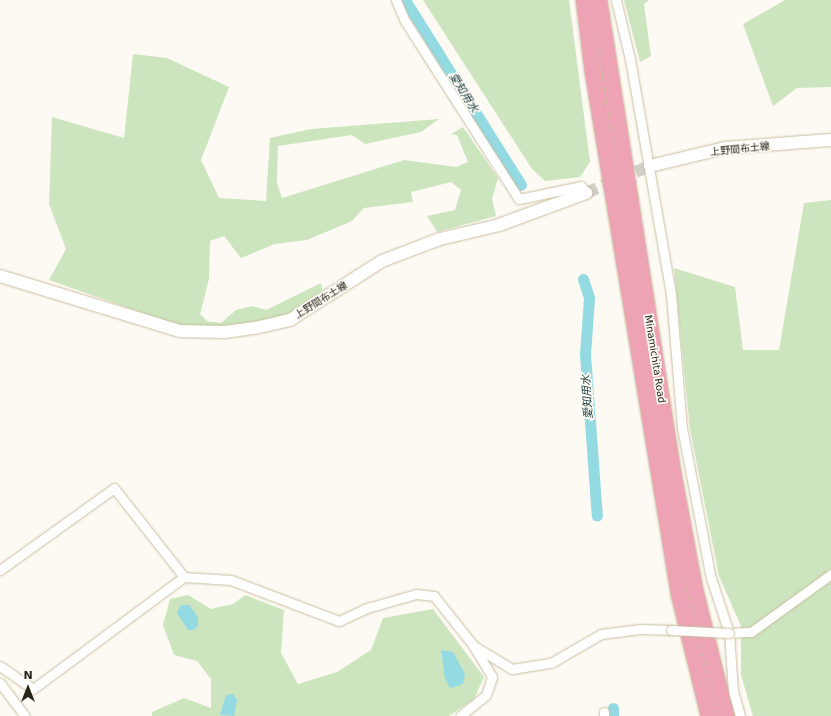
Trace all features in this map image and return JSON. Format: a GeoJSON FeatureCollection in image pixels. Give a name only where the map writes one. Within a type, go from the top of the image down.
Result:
{"type":"FeatureCollection","features":[{"type":"Feature","properties":{"kind":"highway","name":"Minamichita Road"},"geometry":{"type":"LineString","coordinates":[[584,0],[593,72],[679,594],[709,716]]}},
{"type":"Feature","properties":{"kind":"highway","name":"Minamichita Road"},"geometry":{"type":"LineString","coordinates":[[599,0],[674,478],[695,590],[726,716]]}},
{"type":"Feature","properties":{"kind":"main road","name":"上野間布土線"},"geometry":{"type":"LineString","coordinates":[[650,166],[725,148],[831,140]]}},
{"type":"Feature","properties":{"kind":"main road","name":"上野間布土線"},"geometry":{"type":"LineString","coordinates":[[0,276],[180,331],[197,333],[247,329],[290,320],[390,258],[440,239],[498,225],[586,193]]}},
{"type":"Feature","properties":{"kind":"street"},"geometry":{"type":"LineString","coordinates":[[396,0],[405,21],[520,199],[581,186],[586,193]]}},
{"type":"Feature","properties":{"kind":"street"},"geometry":{"type":"LineString","coordinates":[[616,0],[650,166],[671,294],[682,428],[712,578],[728,632],[733,691],[740,716]]}},
{"type":"Feature","properties":{"kind":"street"},"geometry":{"type":"LineString","coordinates":[[0,570],[114,488],[184,577]]}},
{"type":"Feature","properties":{"kind":"street"},"geometry":{"type":"LineString","coordinates":[[473,645],[512,669],[551,663],[602,634],[641,629],[751,632],[831,574]]}},
{"type":"Feature","properties":{"kind":"street"},"geometry":{"type":"LineString","coordinates":[[0,666],[33,690],[184,577],[231,580],[339,621],[367,608],[416,594],[434,596],[473,645],[492,677],[486,695],[460,716]]}},
{"type":"Feature","properties":{"kind":"street"},"geometry":{"type":"LineString","coordinates":[[0,683],[25,716]]}},
{"type":"Feature","properties":{"kind":"green space"},"geometry":{"type":"Polygon","coordinates":[[[423,0],[569,0],[590,162],[580,177],[545,181],[532,169],[423,0]]]}},
{"type":"Feature","properties":{"kind":"green space"},"geometry":{"type":"Polygon","coordinates":[[[624,0],[649,0],[644,4],[651,56],[640,62],[624,0]]]}},
{"type":"Feature","properties":{"kind":"green space"},"geometry":{"type":"Polygon","coordinates":[[[785,0],[831,0],[831,87],[797,88],[773,106],[743,24],[785,0]]]}},
{"type":"Feature","properties":{"kind":"green space"},"geometry":{"type":"Polygon","coordinates":[[[133,54],[167,58],[229,87],[201,160],[219,198],[266,201],[270,138],[311,129],[439,119],[421,132],[365,144],[352,135],[278,146],[277,183],[282,198],[404,160],[456,167],[468,162],[457,135],[451,134],[463,127],[498,178],[492,199],[496,216],[437,232],[427,216],[455,210],[461,190],[451,182],[411,192],[413,202],[364,208],[352,221],[307,240],[275,244],[241,258],[224,236],[210,241],[209,279],[200,314],[207,321],[221,323],[236,310],[252,306],[266,310],[321,283],[323,293],[282,317],[225,328],[188,329],[49,280],[66,249],[49,204],[52,117],[124,138],[133,54]]]}},
{"type":"Feature","properties":{"kind":"green space"},"geometry":{"type":"Polygon","coordinates":[[[831,200],[831,716],[753,716],[741,675],[741,626],[719,576],[690,429],[674,268],[735,287],[743,350],[779,350],[804,203],[831,200]]]}},
{"type":"Feature","properties":{"kind":"green space"},"geometry":{"type":"Polygon","coordinates":[[[188,595],[211,609],[233,604],[245,595],[284,610],[281,653],[298,684],[337,672],[371,650],[383,618],[433,609],[484,677],[474,699],[449,716],[152,716],[152,712],[184,698],[211,708],[211,679],[197,661],[174,655],[163,625],[170,599],[188,595]]]}},
{"type":"Feature","properties":{"kind":"water"},"geometry":{"type":"Polygon","coordinates":[[[181,605],[189,605],[198,617],[198,626],[193,630],[188,630],[177,613],[181,605]]]}},
{"type":"Feature","properties":{"kind":"water"},"geometry":{"type":"Polygon","coordinates":[[[441,650],[453,652],[465,674],[463,684],[450,688],[445,679],[441,650]]]}},
{"type":"Feature","properties":{"kind":"water"},"geometry":{"type":"Polygon","coordinates":[[[233,694],[237,700],[234,716],[220,715],[226,695],[233,694]]]}},
{"type":"Feature","properties":{"kind":"waterway","name":"愛知用水"},"geometry":{"type":"LineString","coordinates":[[405,0],[521,185]]}},
{"type":"Feature","properties":{"kind":"waterway","name":"愛知用水"},"geometry":{"type":"LineString","coordinates":[[583,279],[589,298],[585,354],[597,516]]}},
{"type":"Feature","properties":{"kind":"waterway","name":"愛知用水"},"geometry":{"type":"LineString","coordinates":[[613,708],[613,716]]}},
{"type":"Feature","properties":{"kind":"tunnel"},"geometry":{"type":"LineString","coordinates":[[586,193],[650,166]]}}]}
